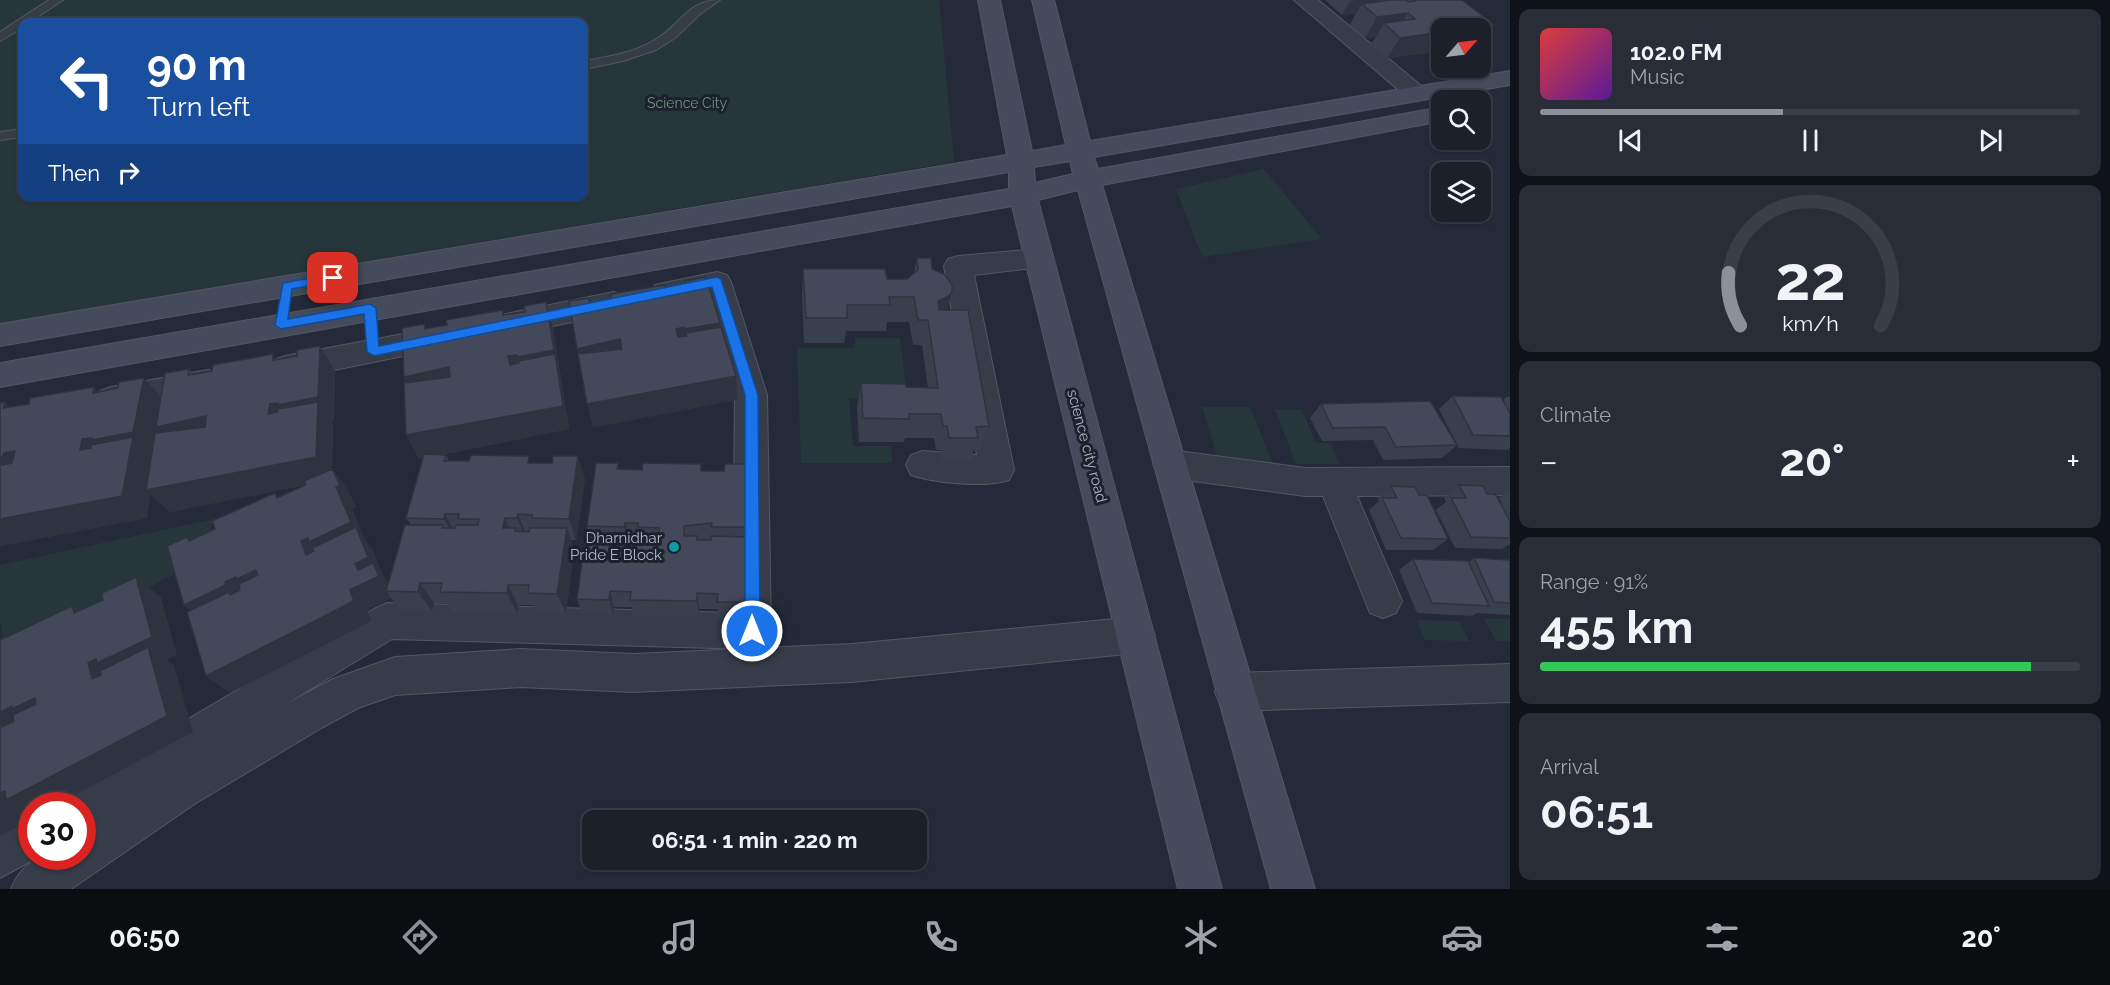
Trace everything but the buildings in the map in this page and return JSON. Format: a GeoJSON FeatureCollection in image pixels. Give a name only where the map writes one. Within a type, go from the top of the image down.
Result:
{"type":"FeatureCollection","features":[{"type":"Feature","properties":{"kind":"street","name":"science city road"},"geometry":{"type":"LineString","coordinates":[[988,0],[1022,160],[1023,195],[1038,259],[1200,889]]}},
{"type":"Feature","properties":{"kind":"street"},"geometry":{"type":"LineString","coordinates":[[1043,0],[1084,166],[1293,889]]}},
{"type":"Feature","properties":{"kind":"street"},"geometry":{"type":"LineString","coordinates":[[1305,0],[1417,94]]}},
{"type":"Feature","properties":{"kind":"street"},"geometry":{"type":"LineString","coordinates":[[0,375],[359,310],[1023,195],[1084,166],[1417,94],[1510,78]]}},
{"type":"Feature","properties":{"kind":"street"},"geometry":{"type":"LineString","coordinates":[[0,335],[1022,160],[1084,166],[1431,116]]}},
{"type":"Feature","properties":{"kind":"street"},"geometry":{"type":"LineString","coordinates":[[922,465],[997,470],[958,266],[1038,259]]}},
{"type":"Feature","properties":{"kind":"street"},"geometry":{"type":"LineString","coordinates":[[81,406],[360,354],[717,282],[751,395],[752,631],[387,621],[96,798]]}},
{"type":"Feature","properties":{"kind":"street"},"geometry":{"type":"LineString","coordinates":[[281,325],[287,286]]}},
{"type":"Feature","properties":{"kind":"street"},"geometry":{"type":"LineString","coordinates":[[359,310],[360,354]]}},
{"type":"Feature","properties":{"kind":"street"},"geometry":{"type":"LineString","coordinates":[[1170,464],[1287,480],[1510,481]]}},
{"type":"Feature","properties":{"kind":"street"},"geometry":{"type":"LineString","coordinates":[[1334,482],[1383,601]]}},
{"type":"Feature","properties":{"kind":"street"},"geometry":{"type":"LineString","coordinates":[[96,846],[181,788],[309,713],[347,693],[395,676],[521,668],[633,673],[852,663],[1136,635]]}},
{"type":"Feature","properties":{"kind":"street"},"geometry":{"type":"LineString","coordinates":[[1235,692],[1510,683]]}},
{"type":"Feature","properties":{"kind":"street"},"geometry":{"type":"LineString","coordinates":[[0,856],[18,845]]}},
{"type":"Feature","properties":{"kind":"street"},"geometry":{"type":"LineString","coordinates":[[33,889],[61,870]]}},
{"type":"Feature","properties":{"kind":"lane"},"geometry":{"type":"LineString","coordinates":[[29,18],[57,0]]}},
{"type":"Feature","properties":{"kind":"lane"},"geometry":{"type":"LineString","coordinates":[[588,63],[628,56],[653,47],[673,34],[696,9],[714,0]]}},
{"type":"Feature","properties":{"kind":"lane"},"geometry":{"type":"LineString","coordinates":[[0,37],[18,25]]}},
{"type":"Feature","properties":{"kind":"lane"},"geometry":{"type":"LineString","coordinates":[[0,136],[18,133]]}},
{"type":"Feature","properties":{"kind":"green space","name":"Science City"},"geometry":{"type":"Polygon","coordinates":[[[0,0],[939,0],[954,162],[0,323],[0,0]]]}},
{"type":"Feature","properties":{"kind":"green space"},"geometry":{"type":"Polygon","coordinates":[[[1264,169],[1322,239],[1202,257],[1176,189],[1264,169]]]}},
{"type":"Feature","properties":{"kind":"green space"},"geometry":{"type":"Polygon","coordinates":[[[855,338],[900,338],[907,398],[849,398],[853,446],[891,446],[892,463],[801,463],[797,348],[855,348],[855,338]]]}},
{"type":"Feature","properties":{"kind":"green space"},"geometry":{"type":"Polygon","coordinates":[[[1202,407],[1250,407],[1275,469],[1219,463],[1202,407]]]}},
{"type":"Feature","properties":{"kind":"green space"},"geometry":{"type":"Polygon","coordinates":[[[1275,409],[1302,410],[1316,443],[1331,443],[1339,464],[1296,464],[1275,409]]]}},
{"type":"Feature","properties":{"kind":"green space"},"geometry":{"type":"Polygon","coordinates":[[[214,519],[200,561],[7,659],[0,619],[0,565],[214,519]]]}},
{"type":"Feature","properties":{"kind":"green space"},"geometry":{"type":"Polygon","coordinates":[[[1484,619],[1510,619],[1510,641],[1496,641],[1484,619]]]}},
{"type":"Feature","properties":{"kind":"green space"},"geometry":{"type":"Polygon","coordinates":[[[1416,620],[1459,621],[1469,641],[1425,640],[1416,620]]]}},
{"type":"Feature","properties":{"kind":"place","name":"Dharnidhar Pride E Block"},"geometry":{"type":"Point","coordinates":[674,547]}},
{"type":"Feature","properties":{"kind":"route"},"geometry":{"type":"LineString","coordinates":[[333,278],[287,286],[281,325],[370,308],[374,352],[717,282],[751,395],[752,631]]}}]}
